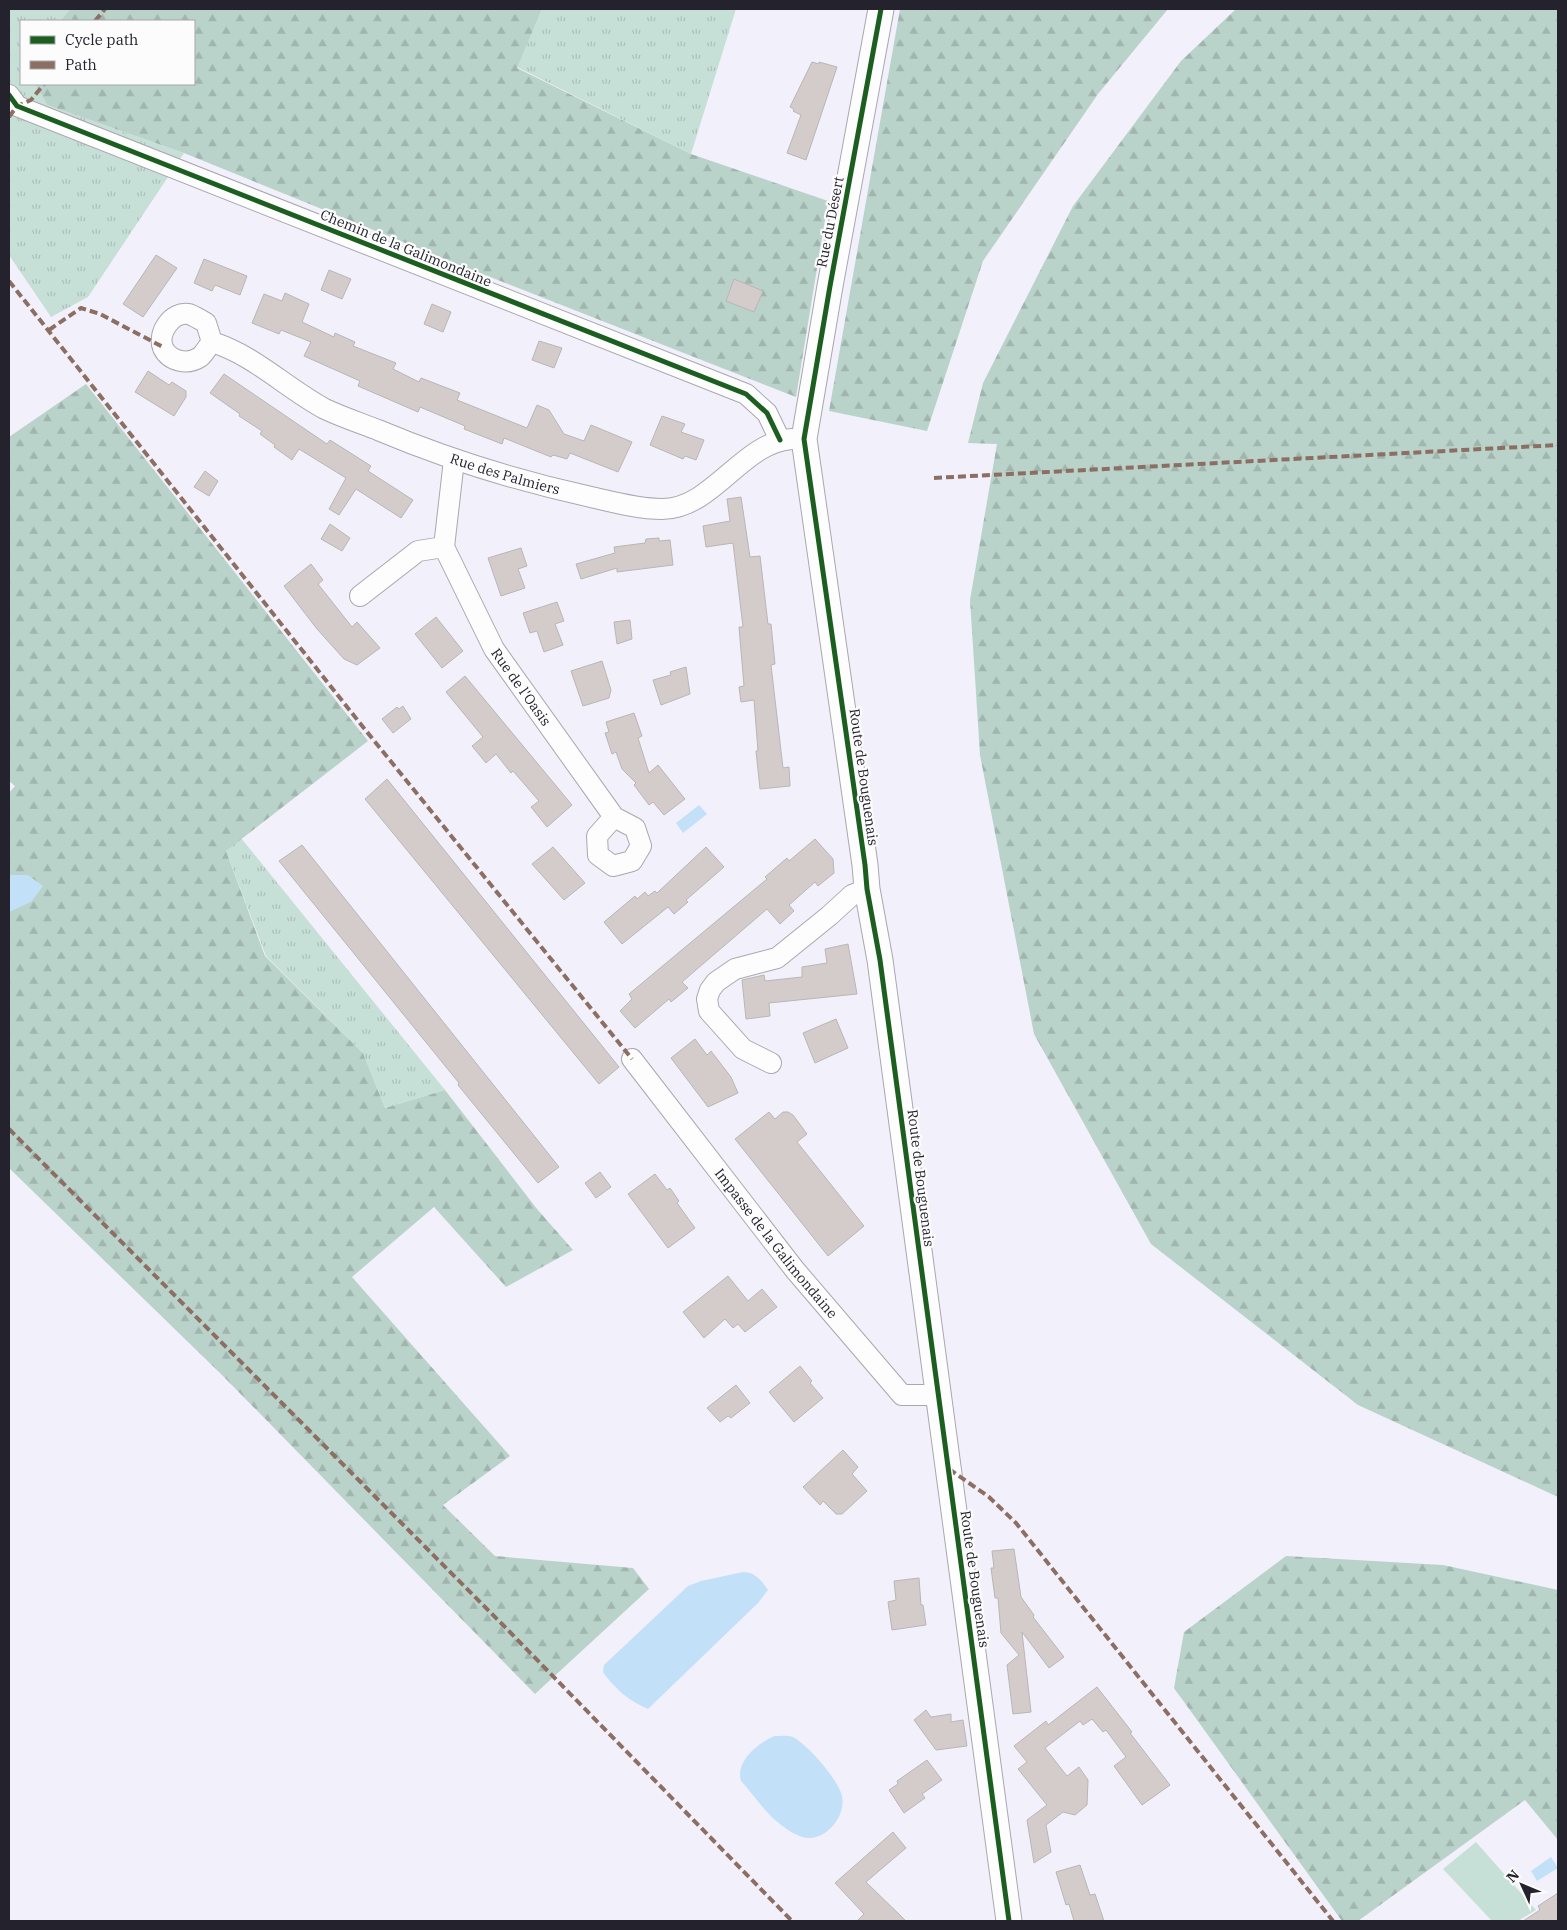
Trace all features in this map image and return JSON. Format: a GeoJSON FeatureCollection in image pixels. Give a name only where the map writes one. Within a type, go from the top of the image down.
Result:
{"type":"FeatureCollection","features":[{"type":"Feature","properties":{"kind":"street","name":"Rue du Désert"},"geometry":{"type":"LineString","coordinates":[[792,440],[831,277],[881,9]]}},
{"type":"Feature","properties":{"kind":"street","name":"Chemin de la Galimondaine"},"geometry":{"type":"LineString","coordinates":[[9,95],[17,106],[746,394],[792,440]]}},
{"type":"Feature","properties":{"kind":"street","name":"Rue des Palmiers"},"geometry":{"type":"LineString","coordinates":[[212,342],[232,348],[325,409],[454,460],[571,492],[630,505],[661,509],[679,508],[696,499],[752,456],[792,440]]}},
{"type":"Feature","properties":{"kind":"street","name":"Route de Bouguenais"},"geometry":{"type":"LineString","coordinates":[[792,440],[810,489],[865,865],[867,890],[880,960],[1009,1921]]}},
{"type":"Feature","properties":{"kind":"street"},"geometry":{"type":"LineString","coordinates":[[360,596],[418,552],[444,548],[454,460]]}},
{"type":"Feature","properties":{"kind":"street","name":"Rue de l'Oasis"},"geometry":{"type":"LineString","coordinates":[[444,548],[494,649],[614,817]]}},
{"type":"Feature","properties":{"kind":"street"},"geometry":{"type":"LineString","coordinates":[[771,1063],[743,1049],[709,1010],[707,999],[710,990],[716,982],[735,969],[777,958],[829,916],[852,894],[867,890]]}},
{"type":"Feature","properties":{"kind":"street","name":"Impasse de la Galimondaine"},"geometry":{"type":"LineString","coordinates":[[632,1059],[795,1270],[902,1395],[937,1395]]}},
{"type":"Feature","properties":{"kind":"green space"},"geometry":{"type":"Polygon","coordinates":[[[9,9],[70,9],[61,20],[20,20],[20,85],[36,85],[47,105],[184,153],[88,297],[51,317],[9,255],[9,9]]]}},
{"type":"Feature","properties":{"kind":"green space"},"geometry":{"type":"Polygon","coordinates":[[[70,9],[542,9],[517,68],[691,154],[828,201],[796,397],[467,268],[184,153],[47,105],[36,85],[195,85],[195,20],[61,20],[70,9]]]}},
{"type":"Feature","properties":{"kind":"green space"},"geometry":{"type":"Polygon","coordinates":[[[542,9],[736,9],[691,154],[517,67],[542,9]]]}},
{"type":"Feature","properties":{"kind":"green space"},"geometry":{"type":"Polygon","coordinates":[[[900,9],[1168,9],[1098,94],[983,261],[927,431],[829,411],[900,9]]]}},
{"type":"Feature","properties":{"kind":"green space"},"geometry":{"type":"Polygon","coordinates":[[[1236,9],[1558,9],[1558,1497],[1358,1405],[1151,1244],[1034,1034],[980,755],[970,600],[997,444],[968,443],[983,383],[1073,206],[1181,61],[1236,9]]]}},
{"type":"Feature","properties":{"kind":"green space"},"geometry":{"type":"Polygon","coordinates":[[[86,384],[368,741],[226,851],[265,956],[363,1053],[385,1108],[445,1090],[537,1209],[573,1250],[506,1287],[434,1207],[352,1277],[510,1456],[443,1505],[495,1556],[633,1568],[649,1589],[535,1694],[222,1375],[9,1168],[9,793],[15,786],[9,781],[9,437],[86,384]]]}},
{"type":"Feature","properties":{"kind":"green space"},"geometry":{"type":"Polygon","coordinates":[[[241,838],[445,1090],[385,1108],[363,1053],[266,956],[226,851],[241,838]]]}},
{"type":"Feature","properties":{"kind":"green space"},"geometry":{"type":"Polygon","coordinates":[[[1286,1556],[1443,1565],[1558,1590],[1558,1840],[1525,1800],[1358,1921],[1342,1921],[1174,1688],[1184,1632],[1286,1556]]]}},
{"type":"Feature","properties":{"kind":"green space"},"geometry":{"type":"Polygon","coordinates":[[[1476,1842],[1536,1910],[1518,1921],[1492,1921],[1443,1869],[1476,1842]]]}},
{"type":"Feature","properties":{"kind":"water"},"geometry":{"type":"Polygon","coordinates":[[[699,805],[707,814],[683,833],[676,823],[699,805]]]}},
{"type":"Feature","properties":{"kind":"water"},"geometry":{"type":"Polygon","coordinates":[[[9,875],[28,875],[43,886],[31,902],[9,912],[9,875]]]}},
{"type":"Feature","properties":{"kind":"water"},"geometry":{"type":"Polygon","coordinates":[[[743,1572],[755,1575],[768,1590],[758,1603],[648,1709],[623,1694],[612,1684],[603,1672],[604,1665],[688,1586],[701,1581],[743,1572]]]}},
{"type":"Feature","properties":{"kind":"water"},"geometry":{"type":"Polygon","coordinates":[[[774,1736],[791,1736],[799,1741],[822,1763],[839,1789],[843,1803],[839,1817],[830,1829],[818,1836],[807,1838],[786,1829],[770,1815],[741,1781],[740,1774],[745,1760],[755,1748],[774,1736]]]}},
{"type":"Feature","properties":{"kind":"water"},"geometry":{"type":"Polygon","coordinates":[[[1551,1857],[1558,1868],[1537,1881],[1531,1871],[1551,1857]]]}},
{"type":"Feature","properties":{"kind":"building"},"geometry":{"type":"Polygon","coordinates":[[[812,62],[837,67],[806,160],[787,153],[801,115],[790,107],[812,62]]]}},
{"type":"Feature","properties":{"kind":"building"},"geometry":{"type":"Polygon","coordinates":[[[156,255],[177,268],[143,317],[123,304],[156,255]]]}},
{"type":"Feature","properties":{"kind":"building"},"geometry":{"type":"Polygon","coordinates":[[[204,259],[247,276],[240,295],[215,285],[212,291],[194,283],[204,259]]]}},
{"type":"Feature","properties":{"kind":"building"},"geometry":{"type":"Polygon","coordinates":[[[329,270],[351,279],[342,299],[321,290],[329,270]]]}},
{"type":"Feature","properties":{"kind":"building"},"geometry":{"type":"Polygon","coordinates":[[[734,279],[763,291],[754,312],[726,301],[734,279]]]}},
{"type":"Feature","properties":{"kind":"building"},"geometry":{"type":"Polygon","coordinates":[[[285,293],[309,304],[302,322],[334,337],[335,333],[355,342],[353,346],[396,363],[393,369],[419,382],[421,378],[460,393],[457,400],[527,428],[537,405],[549,410],[564,434],[584,441],[591,425],[632,442],[618,472],[570,453],[567,459],[553,455],[551,457],[504,438],[502,444],[464,429],[465,426],[420,407],[418,412],[358,386],[360,381],[304,356],[311,342],[281,330],[279,334],[252,323],[264,294],[282,301],[285,293]]]}},
{"type":"Feature","properties":{"kind":"building"},"geometry":{"type":"Polygon","coordinates":[[[432,304],[451,312],[443,332],[424,324],[432,304]]]}},
{"type":"Feature","properties":{"kind":"building"},"geometry":{"type":"Polygon","coordinates":[[[539,341],[562,348],[554,368],[532,360],[539,341]]]}},
{"type":"Feature","properties":{"kind":"building"},"geometry":{"type":"Polygon","coordinates":[[[148,371],[169,385],[172,382],[186,391],[186,397],[174,416],[135,392],[148,371]]]}},
{"type":"Feature","properties":{"kind":"building"},"geometry":{"type":"Polygon","coordinates":[[[224,374],[327,444],[330,440],[371,466],[368,471],[413,500],[401,518],[356,489],[339,515],[329,509],[346,478],[299,449],[292,460],[260,434],[262,431],[210,393],[224,374]]]}},
{"type":"Feature","properties":{"kind":"building"},"geometry":{"type":"Polygon","coordinates":[[[662,416],[685,424],[681,432],[704,440],[696,460],[685,456],[683,459],[650,445],[662,416]]]}},
{"type":"Feature","properties":{"kind":"building"},"geometry":{"type":"Polygon","coordinates":[[[205,471],[218,481],[209,496],[194,487],[205,471]]]}},
{"type":"Feature","properties":{"kind":"building"},"geometry":{"type":"Polygon","coordinates":[[[741,497],[750,557],[760,556],[768,624],[771,624],[775,664],[771,665],[783,768],[789,767],[790,786],[760,789],[754,700],[741,702],[739,687],[744,686],[739,627],[743,627],[733,543],[706,547],[703,526],[730,521],[727,499],[741,497]]]}},
{"type":"Feature","properties":{"kind":"building"},"geometry":{"type":"Polygon","coordinates":[[[330,524],[350,538],[342,551],[321,539],[330,524]]]}},
{"type":"Feature","properties":{"kind":"building"},"geometry":{"type":"Polygon","coordinates":[[[659,538],[659,541],[670,540],[673,565],[617,572],[617,568],[581,579],[576,564],[615,553],[614,547],[645,543],[646,539],[659,538]]]}},
{"type":"Feature","properties":{"kind":"building"},"geometry":{"type":"Polygon","coordinates":[[[521,548],[527,566],[518,569],[525,588],[501,596],[488,558],[521,548]]]}},
{"type":"Feature","properties":{"kind":"building"},"geometry":{"type":"Polygon","coordinates":[[[311,564],[323,580],[318,584],[352,627],[357,622],[380,648],[357,665],[344,659],[317,629],[284,586],[311,564]]]}},
{"type":"Feature","properties":{"kind":"building"},"geometry":{"type":"Polygon","coordinates":[[[557,602],[564,621],[555,624],[563,645],[544,652],[537,631],[530,633],[523,613],[557,602]]]}},
{"type":"Feature","properties":{"kind":"building"},"geometry":{"type":"Polygon","coordinates":[[[436,617],[463,651],[442,668],[415,634],[436,617]]]}},
{"type":"Feature","properties":{"kind":"building"},"geometry":{"type":"Polygon","coordinates":[[[630,620],[632,639],[617,644],[614,622],[630,620]]]}},
{"type":"Feature","properties":{"kind":"building"},"geometry":{"type":"Polygon","coordinates":[[[602,661],[611,690],[609,698],[583,706],[571,671],[602,661]]]}},
{"type":"Feature","properties":{"kind":"building"},"geometry":{"type":"Polygon","coordinates":[[[686,667],[690,694],[661,705],[653,680],[671,675],[670,672],[686,667]]]}},
{"type":"Feature","properties":{"kind":"building"},"geometry":{"type":"Polygon","coordinates":[[[465,676],[572,805],[547,827],[531,807],[539,801],[513,771],[511,773],[496,754],[486,763],[472,746],[483,737],[446,692],[465,676]]]}},
{"type":"Feature","properties":{"kind":"building"},"geometry":{"type":"Polygon","coordinates":[[[403,706],[411,719],[393,733],[382,719],[397,707],[399,709],[403,706]]]}},
{"type":"Feature","properties":{"kind":"building"},"geometry":{"type":"Polygon","coordinates":[[[634,713],[642,736],[638,738],[649,773],[658,765],[685,799],[664,815],[653,802],[649,805],[634,785],[636,783],[622,769],[616,752],[612,754],[605,733],[609,732],[606,722],[634,713]]]}},
{"type":"Feature","properties":{"kind":"building"},"geometry":{"type":"Polygon","coordinates":[[[387,779],[619,1067],[599,1084],[365,799],[387,779]]]}},
{"type":"Feature","properties":{"kind":"building"},"geometry":{"type":"Polygon","coordinates":[[[815,839],[833,859],[834,873],[818,886],[815,882],[789,905],[794,911],[780,924],[767,909],[682,982],[688,988],[671,1002],[669,999],[635,1028],[620,1011],[632,999],[629,994],[767,879],[765,877],[787,858],[789,861],[815,839]]]}},
{"type":"Feature","properties":{"kind":"building"},"geometry":{"type":"Polygon","coordinates":[[[302,845],[559,1167],[538,1183],[279,861],[302,845]]]}},
{"type":"Feature","properties":{"kind":"building"},"geometry":{"type":"Polygon","coordinates":[[[553,847],[585,883],[564,900],[532,864],[553,847]]]}},
{"type":"Feature","properties":{"kind":"building"},"geometry":{"type":"Polygon","coordinates":[[[706,847],[724,867],[686,900],[688,902],[674,914],[668,907],[622,944],[604,922],[635,896],[637,899],[645,892],[648,896],[655,891],[657,893],[706,847]]]}},
{"type":"Feature","properties":{"kind":"building"},"geometry":{"type":"Polygon","coordinates":[[[848,944],[857,994],[769,1003],[770,1016],[746,1019],[742,980],[764,975],[765,981],[802,977],[802,967],[827,963],[825,949],[848,944]]]}},
{"type":"Feature","properties":{"kind":"building"},"geometry":{"type":"Polygon","coordinates":[[[836,1019],[848,1048],[815,1063],[803,1033],[836,1019]]]}},
{"type":"Feature","properties":{"kind":"building"},"geometry":{"type":"Polygon","coordinates":[[[695,1039],[707,1055],[711,1051],[731,1077],[738,1093],[708,1107],[671,1058],[695,1039]]]}},
{"type":"Feature","properties":{"kind":"building"},"geometry":{"type":"Polygon","coordinates":[[[769,1112],[775,1119],[783,1112],[793,1115],[807,1134],[797,1142],[864,1226],[828,1256],[735,1139],[769,1112]]]}},
{"type":"Feature","properties":{"kind":"building"},"geometry":{"type":"Polygon","coordinates":[[[600,1172],[611,1187],[596,1198],[585,1183],[600,1172]]]}},
{"type":"Feature","properties":{"kind":"building"},"geometry":{"type":"Polygon","coordinates":[[[655,1174],[667,1190],[670,1188],[679,1201],[677,1203],[695,1228],[668,1248],[628,1194],[655,1174]]]}},
{"type":"Feature","properties":{"kind":"building"},"geometry":{"type":"Polygon","coordinates":[[[728,1276],[748,1301],[762,1289],[777,1307],[745,1332],[738,1324],[733,1328],[725,1319],[704,1338],[683,1312],[728,1276]]]}},
{"type":"Feature","properties":{"kind":"building"},"geometry":{"type":"Polygon","coordinates":[[[800,1366],[812,1381],[810,1383],[823,1398],[794,1422],[769,1392],[800,1366]]]}},
{"type":"Feature","properties":{"kind":"building"},"geometry":{"type":"Polygon","coordinates":[[[736,1385],[750,1403],[731,1418],[728,1416],[720,1422],[707,1408],[736,1385]]]}},
{"type":"Feature","properties":{"kind":"building"},"geometry":{"type":"Polygon","coordinates":[[[843,1450],[858,1467],[852,1474],[867,1491],[842,1514],[836,1514],[823,1501],[820,1505],[803,1487],[843,1450]]]}},
{"type":"Feature","properties":{"kind":"building"},"geometry":{"type":"Polygon","coordinates":[[[1014,1549],[1021,1597],[1034,1615],[1033,1617],[1064,1657],[1049,1668],[1022,1632],[1031,1712],[1013,1714],[1007,1665],[1019,1655],[1001,1633],[998,1598],[995,1598],[991,1568],[994,1568],[992,1551],[1014,1549]]]}},
{"type":"Feature","properties":{"kind":"building"},"geometry":{"type":"Polygon","coordinates":[[[919,1578],[921,1605],[923,1605],[926,1625],[892,1630],[888,1602],[896,1600],[894,1581],[919,1578]]]}},
{"type":"Feature","properties":{"kind":"building"},"geometry":{"type":"Polygon","coordinates":[[[1097,1687],[1170,1785],[1142,1805],[1114,1766],[1126,1757],[1106,1730],[1103,1732],[1092,1719],[1083,1725],[1080,1721],[1045,1748],[1067,1776],[1079,1767],[1088,1780],[1087,1805],[1075,1815],[1063,1812],[1046,1825],[1051,1852],[1034,1863],[1027,1820],[1047,1805],[1018,1769],[1027,1762],[1014,1746],[1046,1721],[1048,1725],[1097,1687]]]}},
{"type":"Feature","properties":{"kind":"building"},"geometry":{"type":"Polygon","coordinates":[[[926,1710],[931,1717],[951,1714],[951,1722],[963,1720],[967,1746],[936,1750],[914,1720],[926,1710]]]}},
{"type":"Feature","properties":{"kind":"building"},"geometry":{"type":"Polygon","coordinates":[[[927,1760],[942,1780],[922,1794],[925,1798],[904,1813],[889,1790],[898,1784],[897,1781],[927,1760]]]}},
{"type":"Feature","properties":{"kind":"building"},"geometry":{"type":"Polygon","coordinates":[[[893,1832],[906,1848],[866,1882],[906,1921],[857,1921],[864,1914],[835,1883],[893,1832]]]}},
{"type":"Feature","properties":{"kind":"building"},"geometry":{"type":"Polygon","coordinates":[[[1080,1865],[1090,1895],[1095,1894],[1104,1921],[1074,1921],[1069,1904],[1066,1905],[1056,1872],[1080,1865]]]}},
{"type":"Feature","properties":{"kind":"building"},"geometry":{"type":"Polygon","coordinates":[[[1558,1893],[1558,1921],[1523,1921],[1540,1910],[1538,1906],[1558,1893]]]}},
{"type":"Feature","properties":{"kind":"marked path"},"geometry":{"type":"LineString","coordinates":[[96,20],[105,9]]}},
{"type":"Feature","properties":{"kind":"marked path"},"geometry":{"type":"LineString","coordinates":[[9,117],[17,106],[31,100],[43,85]]}},
{"type":"Feature","properties":{"kind":"marked path"},"geometry":{"type":"LineString","coordinates":[[9,281],[363,727],[632,1059]]}},
{"type":"Feature","properties":{"kind":"marked path"},"geometry":{"type":"LineString","coordinates":[[49,330],[81,308],[100,314],[163,347]]}},
{"type":"Feature","properties":{"kind":"marked path"},"geometry":{"type":"LineString","coordinates":[[934,478],[1558,445]]}},
{"type":"Feature","properties":{"kind":"marked path"},"geometry":{"type":"LineString","coordinates":[[9,1129],[503,1625],[792,1921]]}},
{"type":"Feature","properties":{"kind":"marked path"},"geometry":{"type":"LineString","coordinates":[[949,1469],[989,1497],[1016,1523],[1333,1921]]}},
{"type":"Feature","properties":{"kind":"cycle path"},"geometry":{"type":"LineString","coordinates":[[881,9],[804,439],[867,889],[880,960],[1009,1921]]}},
{"type":"Feature","properties":{"kind":"cycle path"},"geometry":{"type":"LineString","coordinates":[[9,95],[17,106],[746,394],[767,413],[780,440]]}}]}
